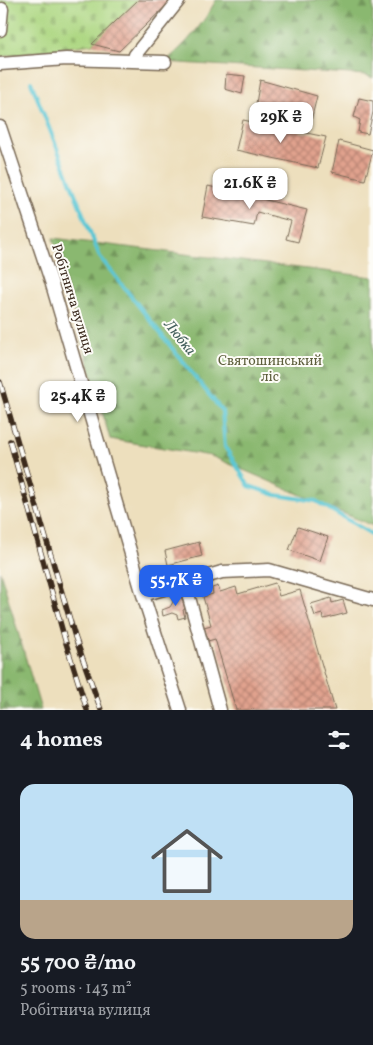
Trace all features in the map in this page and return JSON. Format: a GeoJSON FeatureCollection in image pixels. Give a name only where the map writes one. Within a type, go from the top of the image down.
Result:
{"type":"FeatureCollection","features":[{"type":"Feature","properties":{"kind":"street"},"geometry":{"type":"LineString","coordinates":[[134,61],[135,55],[179,0]]}},
{"type":"Feature","properties":{"kind":"street"},"geometry":{"type":"LineString","coordinates":[[0,30],[2,9]]}},
{"type":"Feature","properties":{"kind":"street"},"geometry":{"type":"LineString","coordinates":[[0,64],[66,59],[165,62]]}},
{"type":"Feature","properties":{"kind":"street","name":"Робітнича вулиця"},"geometry":{"type":"LineString","coordinates":[[0,128],[51,281],[143,595],[180,710]]}},
{"type":"Feature","properties":{"kind":"street"},"geometry":{"type":"LineString","coordinates":[[143,595],[222,572],[270,570],[373,600]]}},
{"type":"Feature","properties":{"kind":"street"},"geometry":{"type":"LineString","coordinates":[[185,583],[220,710]]}},
{"type":"Feature","properties":{"kind":"green space"},"geometry":{"type":"Polygon","coordinates":[[[0,0],[138,0],[92,44],[0,57],[0,0]]]}},
{"type":"Feature","properties":{"kind":"green space"},"geometry":{"type":"Polygon","coordinates":[[[216,0],[373,0],[373,78],[366,75],[165,62],[193,34],[216,0]]]}},
{"type":"Feature","properties":{"kind":"green space","name":"Святошинський ліс"},"geometry":{"type":"Polygon","coordinates":[[[53,238],[373,277],[373,526],[211,456],[110,439],[53,238]]]}},
{"type":"Feature","properties":{"kind":"green space"},"geometry":{"type":"Polygon","coordinates":[[[0,571],[41,710],[0,710],[0,571]]]}},
{"type":"Feature","properties":{"kind":"building"},"geometry":{"type":"Polygon","coordinates":[[[138,0],[172,0],[119,51],[92,44],[138,0]]]}},
{"type":"Feature","properties":{"kind":"building"},"geometry":{"type":"Polygon","coordinates":[[[226,74],[245,76],[242,94],[225,89],[226,74]]]}},
{"type":"Feature","properties":{"kind":"building"},"geometry":{"type":"Polygon","coordinates":[[[260,80],[317,96],[311,121],[255,109],[260,80]]]}},
{"type":"Feature","properties":{"kind":"building"},"geometry":{"type":"Polygon","coordinates":[[[359,98],[373,101],[373,112],[368,134],[358,132],[360,120],[354,117],[359,98]]]}},
{"type":"Feature","properties":{"kind":"building"},"geometry":{"type":"Polygon","coordinates":[[[243,120],[326,137],[318,168],[236,150],[243,120]]]}},
{"type":"Feature","properties":{"kind":"building"},"geometry":{"type":"Polygon","coordinates":[[[339,141],[373,150],[365,180],[332,172],[339,141]]]}},
{"type":"Feature","properties":{"kind":"building"},"geometry":{"type":"Polygon","coordinates":[[[208,186],[307,210],[298,242],[286,239],[291,221],[257,212],[254,226],[202,217],[208,186]]]}},
{"type":"Feature","properties":{"kind":"building"},"geometry":{"type":"Polygon","coordinates":[[[298,527],[328,537],[320,561],[289,550],[298,527]]]}},
{"type":"Feature","properties":{"kind":"building"},"geometry":{"type":"Polygon","coordinates":[[[199,542],[202,556],[168,565],[165,551],[199,542]]]}},
{"type":"Feature","properties":{"kind":"building"},"geometry":{"type":"Polygon","coordinates":[[[275,583],[279,596],[300,590],[335,710],[236,710],[215,639],[208,641],[204,627],[211,625],[203,597],[213,594],[212,588],[218,586],[220,592],[236,587],[238,594],[275,583]]]}},
{"type":"Feature","properties":{"kind":"building"},"geometry":{"type":"Polygon","coordinates":[[[181,594],[185,617],[178,619],[177,615],[172,613],[163,616],[162,610],[170,607],[173,602],[171,597],[181,594]]]}},
{"type":"Feature","properties":{"kind":"building"},"geometry":{"type":"Polygon","coordinates":[[[331,598],[332,603],[343,600],[347,613],[324,619],[322,614],[315,616],[311,604],[331,598]]]}},
{"type":"Feature","properties":{"kind":"waterway","name":"Любка"},"geometry":{"type":"LineString","coordinates":[[31,82],[100,257],[222,411],[225,447],[249,486],[276,495],[316,501],[373,535]]}},
{"type":"Feature","properties":{"kind":"railway"},"geometry":{"type":"LineString","coordinates":[[0,382],[75,637],[101,710]]}},
{"type":"Feature","properties":{"kind":"railway"},"geometry":{"type":"LineString","coordinates":[[10,441],[65,640],[87,710]]}}]}
